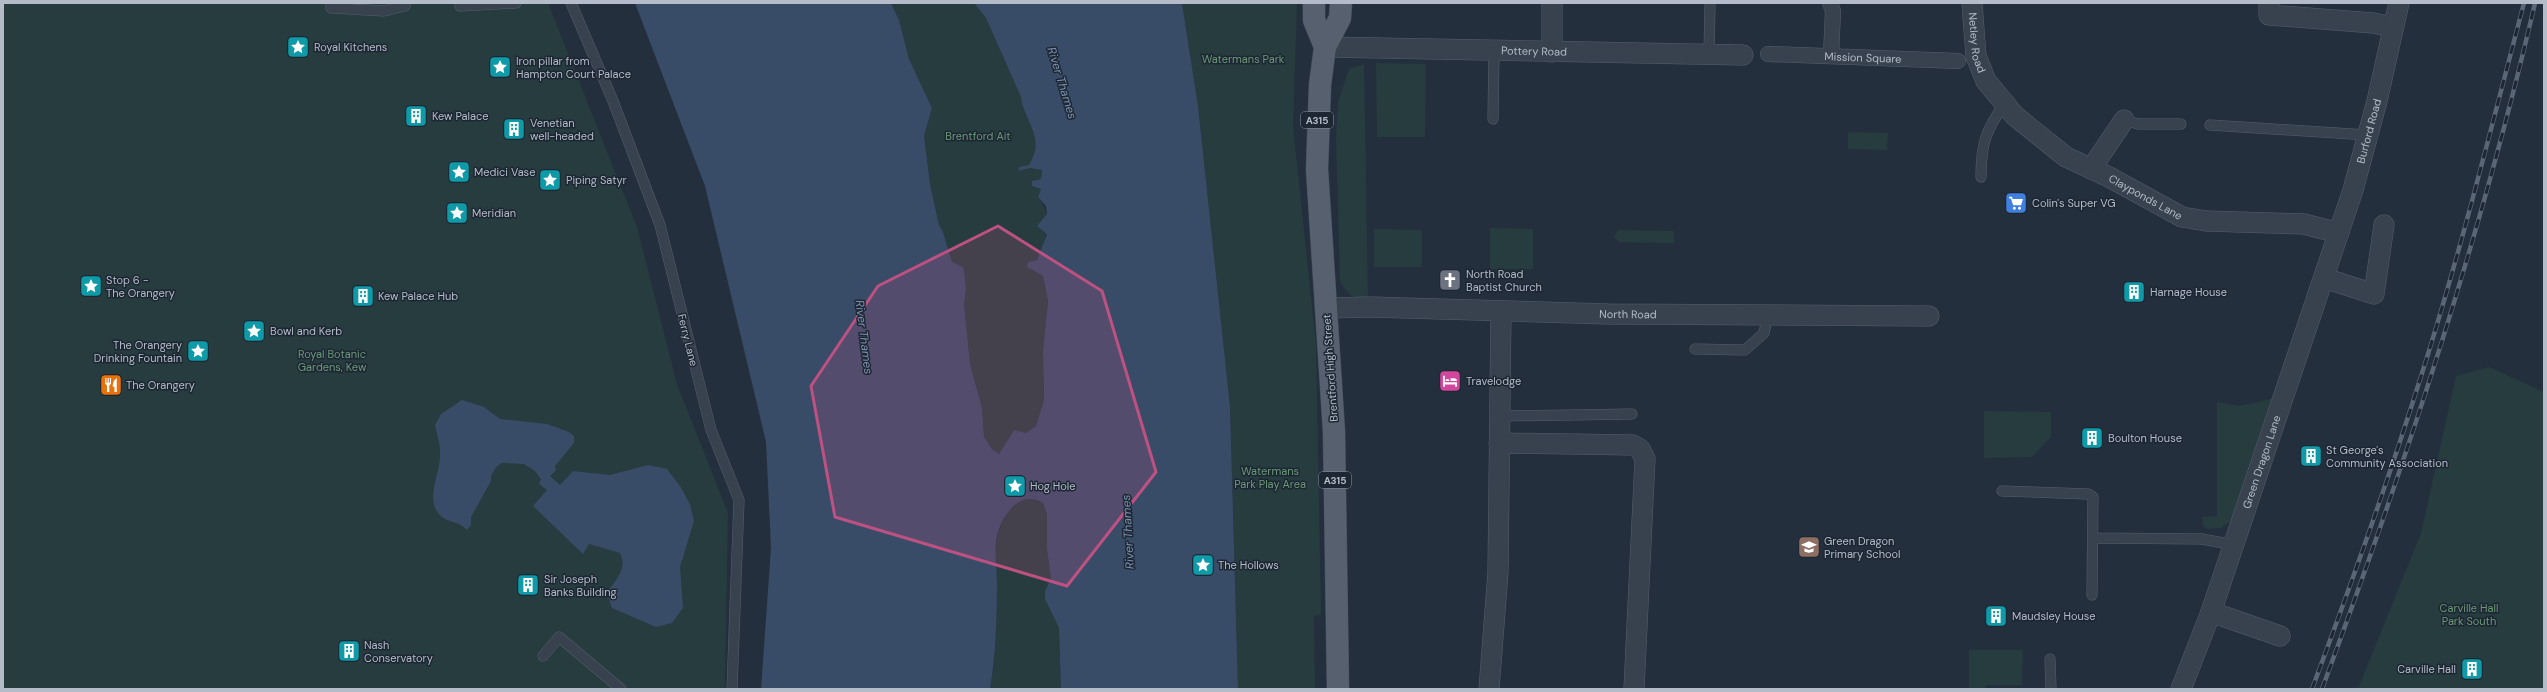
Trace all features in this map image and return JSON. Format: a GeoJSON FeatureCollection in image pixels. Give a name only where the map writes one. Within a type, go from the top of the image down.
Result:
{"type":"FeatureCollection","features":[{"type":"Feature","properties":{"kind":"main road","name":"Brentford High Street"},"geometry":{"type":"LineString","coordinates":[[1314,3],[1314,20],[1325,47]]}},
{"type":"Feature","properties":{"kind":"main road","name":"Brentford High Street"},"geometry":{"type":"LineString","coordinates":[[1338,689],[1335,482],[1317,169],[1318,107],[1325,47],[1340,18],[1341,3]]}},
{"type":"Feature","properties":{"kind":"street"},"geometry":{"type":"LineString","coordinates":[[1552,3],[1552,52]]}},
{"type":"Feature","properties":{"kind":"street"},"geometry":{"type":"LineString","coordinates":[[1830,3],[1833,10],[1831,56]]}},
{"type":"Feature","properties":{"kind":"street","name":"Netley Road"},"geometry":{"type":"LineString","coordinates":[[1972,3],[1976,56],[1986,82]]}},
{"type":"Feature","properties":{"kind":"street"},"geometry":{"type":"LineString","coordinates":[[2269,3],[2269,15],[2373,23],[2393,27]]}},
{"type":"Feature","properties":{"kind":"street","name":"Burford Road"},"geometry":{"type":"LineString","coordinates":[[2339,233],[2368,135],[2399,3]]}},
{"type":"Feature","properties":{"kind":"street","name":"Pottery Road"},"geometry":{"type":"LineString","coordinates":[[1325,47],[1743,55]]}},
{"type":"Feature","properties":{"kind":"street","name":"Mission Square"},"geometry":{"type":"LineString","coordinates":[[1768,54],[1958,60]]}},
{"type":"Feature","properties":{"kind":"street","name":"Clayponds Lane"},"geometry":{"type":"LineString","coordinates":[[1986,82],[2015,116],[2057,152],[2182,217],[2206,221],[2304,224],[2339,233]]}},
{"type":"Feature","properties":{"kind":"street"},"geometry":{"type":"LineString","coordinates":[[2091,169],[2124,120]]}},
{"type":"Feature","properties":{"kind":"street"},"geometry":{"type":"LineString","coordinates":[[2324,278],[2374,294],[2384,225]]}},
{"type":"Feature","properties":{"kind":"street","name":"Green Dragon Lane"},"geometry":{"type":"LineString","coordinates":[[2181,689],[2211,612],[2339,233]]}},
{"type":"Feature","properties":{"kind":"street","name":"North Road"},"geometry":{"type":"LineString","coordinates":[[1326,308],[1930,316]]}},
{"type":"Feature","properties":{"kind":"street"},"geometry":{"type":"LineString","coordinates":[[1489,689],[1498,572],[1501,311]]}},
{"type":"Feature","properties":{"kind":"street"},"geometry":{"type":"LineString","coordinates":[[1499,443],[1633,445],[1640,449],[1645,459],[1634,689]]}},
{"type":"Feature","properties":{"kind":"street"},"geometry":{"type":"LineString","coordinates":[[2211,612],[2280,636]]}},
{"type":"Feature","properties":{"kind":"lane"},"geometry":{"type":"LineString","coordinates":[[331,3],[331,8],[384,10],[405,6],[406,3]]}},
{"type":"Feature","properties":{"kind":"lane"},"geometry":{"type":"LineString","coordinates":[[460,3],[460,6],[480,6],[516,3]]}},
{"type":"Feature","properties":{"kind":"lane","name":"Ferry Lane"},"geometry":{"type":"LineString","coordinates":[[571,3],[613,101],[660,225],[710,430],[739,500],[732,689]]}},
{"type":"Feature","properties":{"kind":"lane"},"geometry":{"type":"LineString","coordinates":[[1709,54],[1710,3]]}},
{"type":"Feature","properties":{"kind":"lane"},"geometry":{"type":"LineString","coordinates":[[1493,119],[1494,50]]}},
{"type":"Feature","properties":{"kind":"lane"},"geometry":{"type":"LineString","coordinates":[[1981,177],[1981,153],[1985,134],[2005,103]]}},
{"type":"Feature","properties":{"kind":"lane"},"geometry":{"type":"LineString","coordinates":[[2124,120],[2138,124],[2181,124]]}},
{"type":"Feature","properties":{"kind":"lane"},"geometry":{"type":"LineString","coordinates":[[2210,125],[2368,135]]}},
{"type":"Feature","properties":{"kind":"lane"},"geometry":{"type":"LineString","coordinates":[[1695,350],[1745,350],[1764,333],[1768,315]]}},
{"type":"Feature","properties":{"kind":"lane"},"geometry":{"type":"LineString","coordinates":[[1500,416],[1632,414]]}},
{"type":"Feature","properties":{"kind":"lane"},"geometry":{"type":"LineString","coordinates":[[2002,491],[2088,494],[2092,497],[2094,502],[2092,595]]}},
{"type":"Feature","properties":{"kind":"lane"},"geometry":{"type":"LineString","coordinates":[[2094,538],[2202,539],[2234,545]]}},
{"type":"Feature","properties":{"kind":"lane"},"geometry":{"type":"LineString","coordinates":[[543,656],[559,637],[621,689]]}},
{"type":"Feature","properties":{"kind":"lane"},"geometry":{"type":"LineString","coordinates":[[2050,659],[2051,689]]}},
{"type":"Feature","properties":{"kind":"highlighted area"},"geometry":{"type":"Polygon","coordinates":[[[998,226],[1102,291],[1156,472],[1067,586],[835,517],[811,386],[878,286],[998,226]]]}},
{"type":"Feature","properties":{"kind":"green space","name":"Royal Botanic Gardens, Kew"},"geometry":{"type":"Polygon","coordinates":[[[3,3],[548,3],[637,227],[677,384],[728,513],[725,689],[3,689],[3,3]]]}},
{"type":"Feature","properties":{"kind":"green space","name":"Brentford Ait"},"geometry":{"type":"Polygon","coordinates":[[[891,3],[974,3],[986,18],[1021,97],[1024,110],[1035,137],[1035,151],[1031,162],[1029,165],[1019,167],[1018,171],[1030,168],[1042,170],[1041,179],[1032,181],[1032,186],[1041,189],[1038,197],[1046,215],[1046,234],[1040,253],[1031,270],[1043,276],[1048,301],[1043,351],[1044,400],[1036,426],[1026,433],[1014,430],[999,454],[992,449],[984,437],[982,408],[970,364],[964,304],[966,289],[962,267],[952,262],[943,232],[939,225],[930,184],[924,136],[932,108],[909,59],[899,20],[891,3]]]}},
{"type":"Feature","properties":{"kind":"green space","name":"Watermans Park"},"geometry":{"type":"Polygon","coordinates":[[[1182,3],[1297,3],[1293,126],[1316,344],[1321,615],[1314,616],[1315,689],[1238,689],[1230,406],[1198,106],[1182,3]]]}},
{"type":"Feature","properties":{"kind":"green space"},"geometry":{"type":"Polygon","coordinates":[[[1376,63],[1426,64],[1425,137],[1377,137],[1376,63]]]}},
{"type":"Feature","properties":{"kind":"green space"},"geometry":{"type":"Polygon","coordinates":[[[1364,64],[1368,299],[1354,297],[1345,289],[1340,281],[1336,140],[1338,102],[1349,69],[1364,64]]]}},
{"type":"Feature","properties":{"kind":"green space"},"geometry":{"type":"Polygon","coordinates":[[[1848,132],[1888,133],[1887,150],[1848,149],[1848,132]]]}},
{"type":"Feature","properties":{"kind":"green space"},"geometry":{"type":"Polygon","coordinates":[[[1490,228],[1533,229],[1533,269],[1490,269],[1490,228]]]}},
{"type":"Feature","properties":{"kind":"green space"},"geometry":{"type":"Polygon","coordinates":[[[1374,229],[1422,230],[1422,267],[1374,267],[1374,229]]]}},
{"type":"Feature","properties":{"kind":"green space"},"geometry":{"type":"Polygon","coordinates":[[[1618,230],[1674,231],[1674,243],[1619,242],[1614,237],[1618,230]]]}},
{"type":"Feature","properties":{"kind":"green space","name":"Carville Hall Park South"},"geometry":{"type":"Polygon","coordinates":[[[2489,367],[2544,392],[2544,689],[2358,689],[2421,533],[2456,376],[2489,367]]]}},
{"type":"Feature","properties":{"kind":"green space"},"geometry":{"type":"Polygon","coordinates":[[[2275,398],[2232,520],[2221,528],[2207,529],[2203,526],[2202,517],[2217,516],[2217,402],[2240,406],[2275,398]]]}},
{"type":"Feature","properties":{"kind":"green space"},"geometry":{"type":"Polygon","coordinates":[[[1984,411],[2051,412],[2051,437],[2032,457],[1984,458],[1984,411]]]}},
{"type":"Feature","properties":{"kind":"green space"},"geometry":{"type":"Polygon","coordinates":[[[1030,498],[1043,503],[1047,514],[1047,549],[1051,578],[1045,591],[1045,598],[1059,628],[1061,689],[990,689],[996,637],[996,553],[998,535],[1005,517],[1013,507],[1030,498]]]}},
{"type":"Feature","properties":{"kind":"green space"},"geometry":{"type":"Polygon","coordinates":[[[1969,650],[2023,650],[2022,685],[1986,685],[1985,689],[1969,689],[1969,650]]]}},
{"type":"Feature","properties":{"kind":"water","name":"River Thames"},"geometry":{"type":"Polygon","coordinates":[[[635,3],[891,3],[899,20],[909,59],[932,108],[924,136],[930,184],[939,225],[943,232],[952,262],[963,267],[966,289],[964,304],[970,364],[982,408],[984,437],[992,449],[999,454],[1014,430],[1026,433],[1036,426],[1044,400],[1043,351],[1048,301],[1043,276],[1027,267],[1028,262],[1037,260],[1047,234],[1037,226],[1047,214],[1046,206],[1038,197],[1041,189],[1032,186],[1032,181],[1041,179],[1042,170],[1030,168],[1018,171],[1019,167],[1029,165],[1035,153],[1036,144],[1033,130],[1024,110],[1021,97],[986,18],[974,3],[1182,3],[1198,106],[1230,406],[1238,689],[1061,689],[1059,628],[1045,599],[1045,591],[1051,578],[1047,549],[1047,514],[1043,503],[1027,499],[1013,506],[1003,520],[997,536],[996,636],[990,689],[761,689],[771,548],[766,442],[705,186],[635,3]]]}},
{"type":"Feature","properties":{"kind":"water"},"geometry":{"type":"Polygon","coordinates":[[[462,400],[484,407],[500,419],[547,424],[569,432],[574,436],[574,443],[555,466],[556,470],[550,476],[560,485],[573,471],[610,475],[648,465],[667,469],[680,486],[690,504],[694,521],[680,567],[683,608],[672,623],[656,627],[612,608],[607,593],[622,570],[622,559],[620,553],[589,544],[583,554],[533,506],[547,490],[539,484],[541,479],[535,471],[524,464],[502,463],[496,467],[491,476],[491,481],[471,517],[471,525],[467,530],[441,516],[436,510],[433,495],[440,452],[435,425],[441,414],[462,400]]]}},
{"type":"Feature","properties":{"kind":"railway"},"geometry":{"type":"LineString","coordinates":[[2312,689],[2405,427],[2432,341],[2473,197],[2524,3]]}},
{"type":"Feature","properties":{"kind":"railway"},"geometry":{"type":"LineString","coordinates":[[2322,689],[2412,435],[2466,263],[2491,177],[2535,3]]}},
{"type":"Feature","properties":{"kind":"place","name":"Royal Kitchens"},"geometry":{"type":"Point","coordinates":[298,47]}},
{"type":"Feature","properties":{"kind":"place","name":"Iron pillar from Hampton Court Palace"},"geometry":{"type":"Point","coordinates":[500,67]}},
{"type":"Feature","properties":{"kind":"place","name":"Kew Palace"},"geometry":{"type":"Point","coordinates":[416,116]}},
{"type":"Feature","properties":{"kind":"place","name":"Venetian well-headed"},"geometry":{"type":"Point","coordinates":[514,129]}},
{"type":"Feature","properties":{"kind":"place","name":"Medici Vase"},"geometry":{"type":"Point","coordinates":[459,172]}},
{"type":"Feature","properties":{"kind":"place","name":"Piping Satyr"},"geometry":{"type":"Point","coordinates":[550,180]}},
{"type":"Feature","properties":{"kind":"place","name":"Colin's Super VG"},"geometry":{"type":"Point","coordinates":[2016,203]}},
{"type":"Feature","properties":{"kind":"place","name":"Meridian"},"geometry":{"type":"Point","coordinates":[457,213]}},
{"type":"Feature","properties":{"kind":"place","name":"North Road Baptist Church"},"geometry":{"type":"Point","coordinates":[1450,280]}},
{"type":"Feature","properties":{"kind":"place","name":"Stop 6 - The Orangery"},"geometry":{"type":"Point","coordinates":[91,286]}},
{"type":"Feature","properties":{"kind":"place","name":"Harnage House"},"geometry":{"type":"Point","coordinates":[2134,292]}},
{"type":"Feature","properties":{"kind":"place","name":"Kew Palace Hub"},"geometry":{"type":"Point","coordinates":[363,296]}},
{"type":"Feature","properties":{"kind":"place","name":"Bowl and Kerb"},"geometry":{"type":"Point","coordinates":[254,331]}},
{"type":"Feature","properties":{"kind":"place","name":"The Orangery Drinking Fountain"},"geometry":{"type":"Point","coordinates":[198,351]}},
{"type":"Feature","properties":{"kind":"place","name":"Travelodge"},"geometry":{"type":"Point","coordinates":[1450,381]}},
{"type":"Feature","properties":{"kind":"place","name":"The Orangery"},"geometry":{"type":"Point","coordinates":[111,385]}},
{"type":"Feature","properties":{"kind":"place","name":"Boulton House"},"geometry":{"type":"Point","coordinates":[2092,438]}},
{"type":"Feature","properties":{"kind":"place","name":"St George's Community Association"},"geometry":{"type":"Point","coordinates":[2311,456]}},
{"type":"Feature","properties":{"kind":"place","name":"Hog Hole"},"geometry":{"type":"Point","coordinates":[1015,486]}},
{"type":"Feature","properties":{"kind":"place","name":"Green Dragon Primary School"},"geometry":{"type":"Point","coordinates":[1809,547]}},
{"type":"Feature","properties":{"kind":"place","name":"The Hollows"},"geometry":{"type":"Point","coordinates":[1203,565]}},
{"type":"Feature","properties":{"kind":"place","name":"Sir Joseph Banks Building"},"geometry":{"type":"Point","coordinates":[528,585]}},
{"type":"Feature","properties":{"kind":"place","name":"Maudsley House"},"geometry":{"type":"Point","coordinates":[1996,616]}},
{"type":"Feature","properties":{"kind":"place","name":"Nash Conservatory"},"geometry":{"type":"Point","coordinates":[349,651]}},
{"type":"Feature","properties":{"kind":"place","name":"Carville Hall"},"geometry":{"type":"Point","coordinates":[2472,669]}},
{"type":"Feature","properties":{"kind":"park label","name":"Watermans Park Play Area"},"geometry":{"type":"Point","coordinates":[1270,477]}}]}
